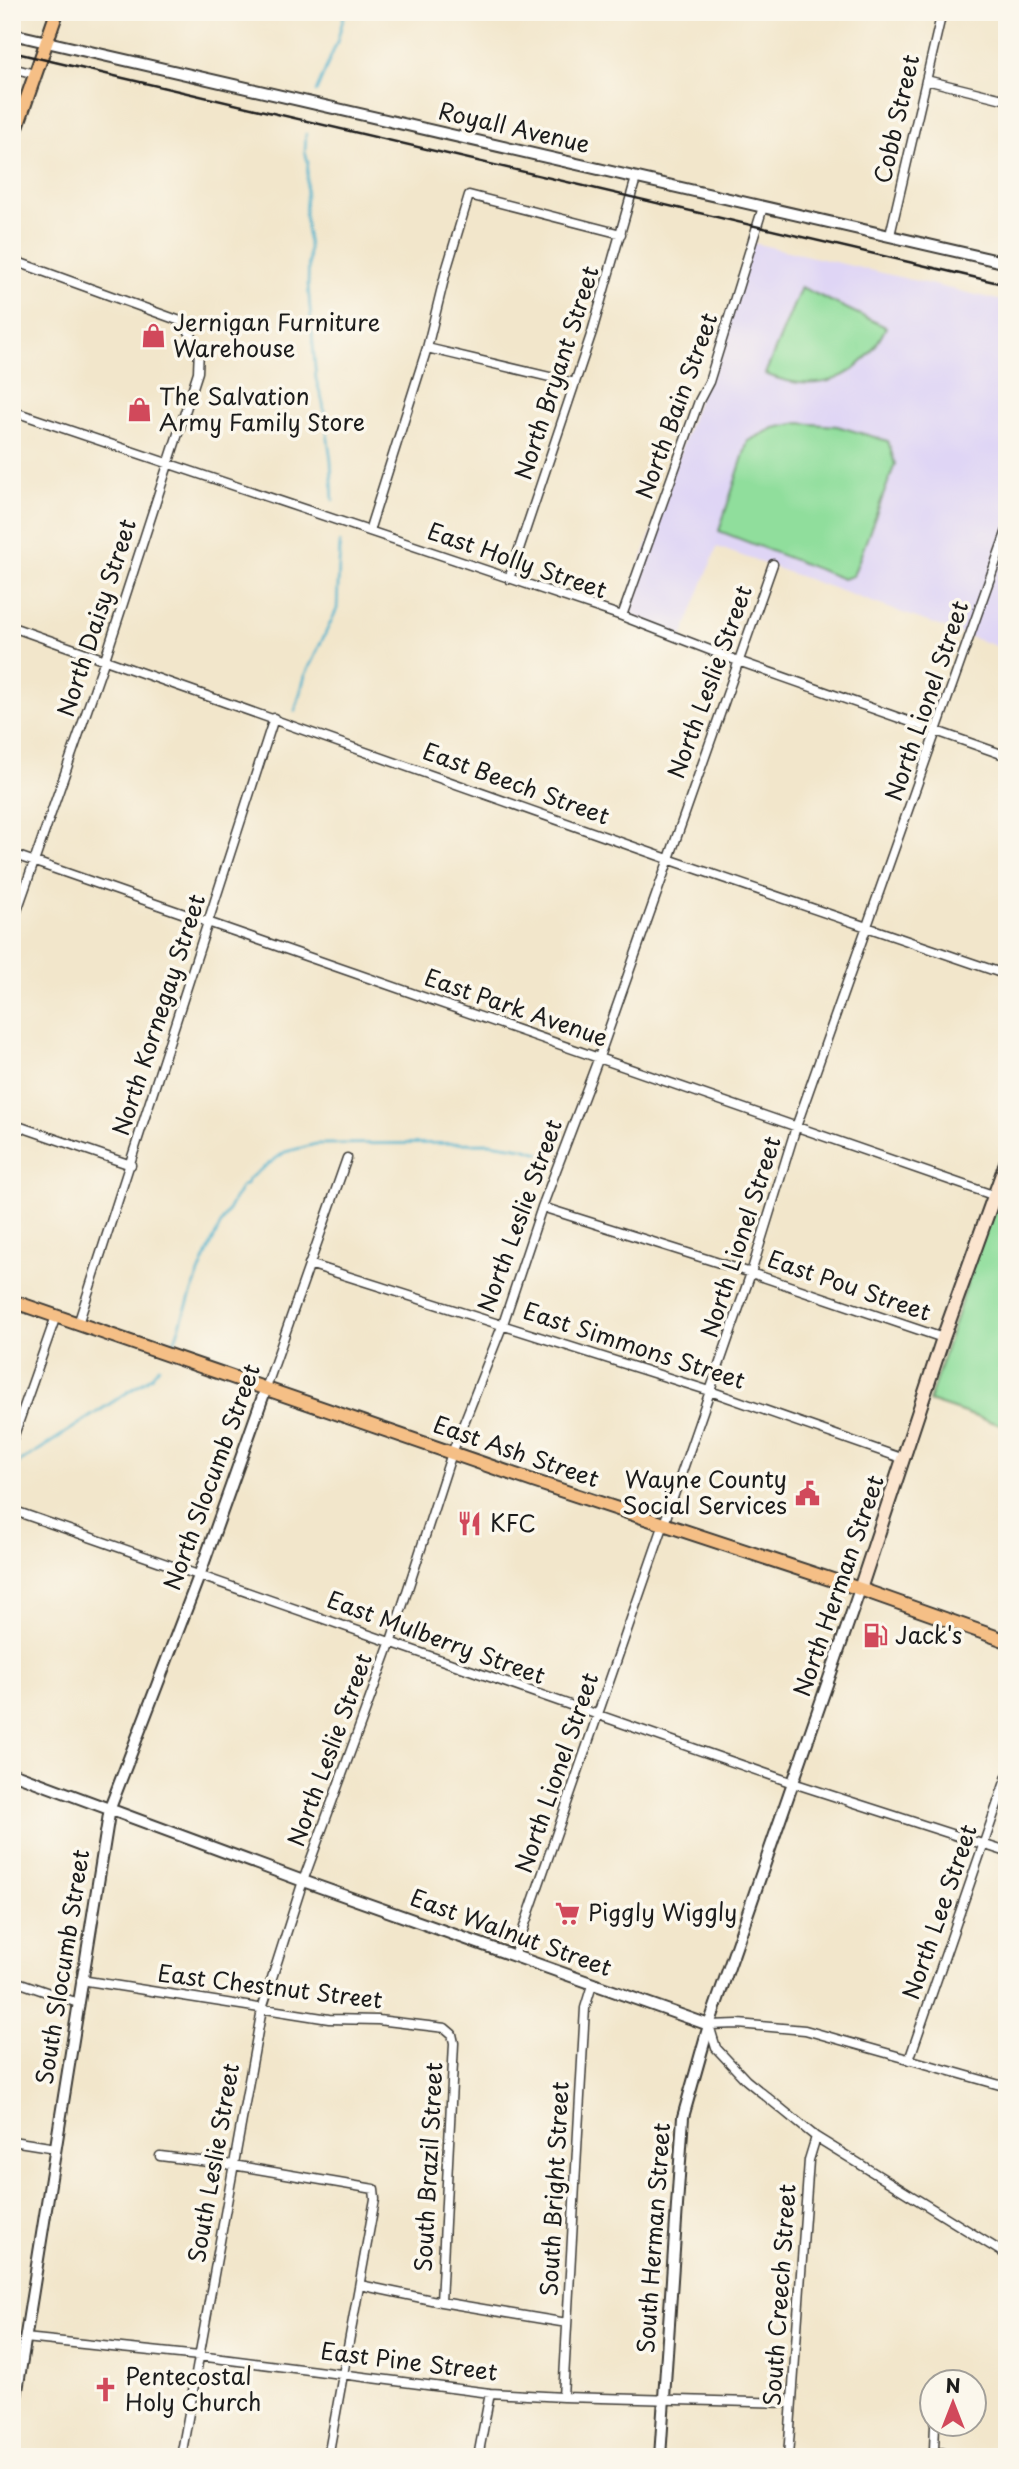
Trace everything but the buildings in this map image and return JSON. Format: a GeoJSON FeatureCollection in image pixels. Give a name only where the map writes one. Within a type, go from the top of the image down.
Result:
{"type":"FeatureCollection","features":[{"type":"Feature","properties":{"kind":"main road"},"geometry":{"type":"LineString","coordinates":[[12,141],[57,12]]}},
{"type":"Feature","properties":{"kind":"main road","name":"North Herman Street"},"geometry":{"type":"LineString","coordinates":[[860,1589],[943,1338],[1001,1198],[1007,1160]]}},
{"type":"Feature","properties":{"kind":"main road","name":"East Ash Street"},"geometry":{"type":"LineString","coordinates":[[12,1301],[1007,1641]]}},
{"type":"Feature","properties":{"kind":"street","name":"Cobb Street"},"geometry":{"type":"LineString","coordinates":[[890,235],[942,12]]}},
{"type":"Feature","properties":{"kind":"street","name":"Royall Avenue"},"geometry":{"type":"LineString","coordinates":[[12,34],[1007,263]]}},
{"type":"Feature","properties":{"kind":"street"},"geometry":{"type":"LineString","coordinates":[[12,68],[35,74]]}},
{"type":"Feature","properties":{"kind":"street"},"geometry":{"type":"LineString","coordinates":[[926,80],[1007,100]]}},
{"type":"Feature","properties":{"kind":"street","name":"North Bryant Street"},"geometry":{"type":"LineString","coordinates":[[509,579],[575,383],[636,178]]}},
{"type":"Feature","properties":{"kind":"street"},"geometry":{"type":"LineString","coordinates":[[369,531],[470,195],[621,234]]}},
{"type":"Feature","properties":{"kind":"street","name":"North Bain Street"},"geometry":{"type":"LineString","coordinates":[[622,616],[699,401],[709,382],[763,206]]}},
{"type":"Feature","properties":{"kind":"street","name":"North Daisy Street"},"geometry":{"type":"LineString","coordinates":[[12,260],[183,322],[199,348],[198,372],[105,660],[12,925]]}},
{"type":"Feature","properties":{"kind":"street"},"geometry":{"type":"LineString","coordinates":[[426,348],[575,383]]}},
{"type":"Feature","properties":{"kind":"street","name":"East Holly Street"},"geometry":{"type":"LineString","coordinates":[[12,411],[622,616],[738,661],[1007,756]]}},
{"type":"Feature","properties":{"kind":"street","name":"North Lionel Street"},"geometry":{"type":"LineString","coordinates":[[514,1956],[751,1273],[796,1127],[1007,530]]}},
{"type":"Feature","properties":{"kind":"street","name":"North Leslie Street"},"geometry":{"type":"LineString","coordinates":[[303,1881],[391,1641],[452,1453],[503,1324],[542,1206],[599,1057],[773,564]]}},
{"type":"Feature","properties":{"kind":"street","name":"East Beech Street"},"geometry":{"type":"LineString","coordinates":[[12,627],[668,859],[1007,975]]}},
{"type":"Feature","properties":{"kind":"street","name":"North Kornegay Street"},"geometry":{"type":"LineString","coordinates":[[78,1324],[274,718]]}},
{"type":"Feature","properties":{"kind":"street","name":"East Park Avenue"},"geometry":{"type":"LineString","coordinates":[[12,854],[1001,1198]]}},
{"type":"Feature","properties":{"kind":"street"},"geometry":{"type":"LineString","coordinates":[[12,1124],[131,1165]]}},
{"type":"Feature","properties":{"kind":"street","name":"North Slocumb Street"},"geometry":{"type":"LineString","coordinates":[[110,1808],[200,1576],[347,1158]]}},
{"type":"Feature","properties":{"kind":"street","name":"East Pou Street"},"geometry":{"type":"LineString","coordinates":[[542,1206],[943,1338]]}},
{"type":"Feature","properties":{"kind":"street","name":"East Simmons Street"},"geometry":{"type":"LineString","coordinates":[[309,1264],[710,1391],[904,1459]]}},
{"type":"Feature","properties":{"kind":"street"},"geometry":{"type":"LineString","coordinates":[[12,1441],[56,1316]]}},
{"type":"Feature","properties":{"kind":"street","name":"East Mulberry Street"},"geometry":{"type":"LineString","coordinates":[[12,1510],[391,1641],[597,1716],[1007,1852]]}},
{"type":"Feature","properties":{"kind":"street","name":"North Herman Street"},"geometry":{"type":"LineString","coordinates":[[709,2025],[860,1589]]}},
{"type":"Feature","properties":{"kind":"street","name":"East Walnut Street"},"geometry":{"type":"LineString","coordinates":[[12,1773],[303,1881],[709,2025],[738,2024],[805,2031],[1007,2087]]}},
{"type":"Feature","properties":{"kind":"street","name":"North Lee Street"},"geometry":{"type":"LineString","coordinates":[[909,2060],[1007,1776]]}},
{"type":"Feature","properties":{"kind":"street","name":"South Slocumb Street"},"geometry":{"type":"LineString","coordinates":[[12,2423],[110,1808]]}},
{"type":"Feature","properties":{"kind":"street","name":"South Leslie Street"},"geometry":{"type":"LineString","coordinates":[[181,2457],[262,2009],[303,1881]]}},
{"type":"Feature","properties":{"kind":"street"},"geometry":{"type":"LineString","coordinates":[[12,1980],[78,2003]]}},
{"type":"Feature","properties":{"kind":"street","name":"East Chestnut Street"},"geometry":{"type":"LineString","coordinates":[[81,1980],[329,2018],[378,2020],[445,2028],[452,2034]]}},
{"type":"Feature","properties":{"kind":"street","name":"South Bright Street"},"geometry":{"type":"LineString","coordinates":[[563,2397],[585,2008],[592,1985]]}},
{"type":"Feature","properties":{"kind":"street"},"geometry":{"type":"LineString","coordinates":[[709,2025],[716,2048],[746,2080],[816,2137],[1007,2255]]}},
{"type":"Feature","properties":{"kind":"street","name":"South Herman Street"},"geometry":{"type":"LineString","coordinates":[[660,2457],[683,2117],[709,2025]]}},
{"type":"Feature","properties":{"kind":"street","name":"South Brazil Street"},"geometry":{"type":"LineString","coordinates":[[441,2302],[454,2043],[452,2034]]}},
{"type":"Feature","properties":{"kind":"street","name":"South Creech Street"},"geometry":{"type":"LineString","coordinates":[[788,2457],[809,2160],[816,2137]]}},
{"type":"Feature","properties":{"kind":"street"},"geometry":{"type":"LineString","coordinates":[[12,2141],[56,2148]]}},
{"type":"Feature","properties":{"kind":"street"},"geometry":{"type":"LineString","coordinates":[[160,2156],[233,2165],[374,2189],[375,2199],[328,2457]]}},
{"type":"Feature","properties":{"kind":"street"},"geometry":{"type":"LineString","coordinates":[[360,2284],[441,2302],[567,2323]]}},
{"type":"Feature","properties":{"kind":"street","name":"East Pine Street"},"geometry":{"type":"LineString","coordinates":[[25,2338],[343,2373],[490,2393],[790,2403]]}},
{"type":"Feature","properties":{"kind":"street"},"geometry":{"type":"LineString","coordinates":[[478,2457],[490,2393]]}},
{"type":"Feature","properties":{"kind":"street"},"geometry":{"type":"LineString","coordinates":[[934,2438],[934,2449],[956,2457]]}},
{"type":"Feature","properties":{"kind":"shaded area"},"geometry":{"type":"Polygon","coordinates":[[[753,243],[1007,302],[1007,650],[717,547],[681,640],[622,616],[753,243]]]}},
{"type":"Feature","properties":{"kind":"green space"},"geometry":{"type":"Polygon","coordinates":[[[801,287],[886,327],[864,360],[836,379],[803,383],[765,374],[801,287]]]}},
{"type":"Feature","properties":{"kind":"green space"},"geometry":{"type":"Polygon","coordinates":[[[799,423],[837,426],[888,441],[895,464],[853,576],[843,579],[719,531],[748,441],[774,428],[799,423]]]}},
{"type":"Feature","properties":{"kind":"green space"},"geometry":{"type":"Polygon","coordinates":[[[1007,1160],[1007,1427],[929,1401],[1007,1160]]]}},
{"type":"Feature","properties":{"kind":"waterway"},"geometry":{"type":"LineString","coordinates":[[316,92],[337,42],[345,12]]}},
{"type":"Feature","properties":{"kind":"waterway"},"geometry":{"type":"LineString","coordinates":[[306,134],[308,285],[316,379],[323,403],[333,500]]}},
{"type":"Feature","properties":{"kind":"waterway"},"geometry":{"type":"LineString","coordinates":[[295,711],[305,676],[337,609],[340,542]]}},
{"type":"Feature","properties":{"kind":"waterway"},"geometry":{"type":"LineString","coordinates":[[174,1343],[204,1262],[231,1204],[248,1179],[285,1152],[316,1144],[490,1143],[540,1153]]}},
{"type":"Feature","properties":{"kind":"waterway"},"geometry":{"type":"LineString","coordinates":[[16,1465],[151,1377],[159,1367]]}},
{"type":"Feature","properties":{"kind":"railway"},"geometry":{"type":"LineString","coordinates":[[12,52],[1007,285]]}},
{"type":"Feature","properties":{"kind":"place","name":"Jernigan Furniture Warehouse"},"geometry":{"type":"Point","coordinates":[153,336]}},
{"type":"Feature","properties":{"kind":"place","name":"The Salvation Army Family Store"},"geometry":{"type":"Point","coordinates":[139,410]}},
{"type":"Feature","properties":{"kind":"place","name":"Wayne County Social Services"},"geometry":{"type":"Point","coordinates":[807,1493]}},
{"type":"Feature","properties":{"kind":"place","name":"KFC"},"geometry":{"type":"Point","coordinates":[470,1524]}},
{"type":"Feature","properties":{"kind":"place","name":"Jack's"},"geometry":{"type":"Point","coordinates":[875,1636]}},
{"type":"Feature","properties":{"kind":"place","name":"Piggly Wiggly"},"geometry":{"type":"Point","coordinates":[568,1913]}},
{"type":"Feature","properties":{"kind":"place","name":"Pentecostal Holy Church"},"geometry":{"type":"Point","coordinates":[105,2390]}}]}
